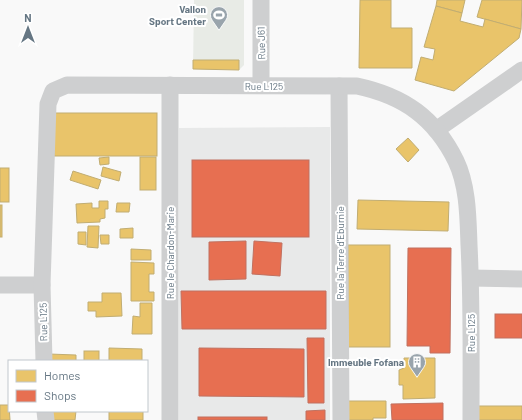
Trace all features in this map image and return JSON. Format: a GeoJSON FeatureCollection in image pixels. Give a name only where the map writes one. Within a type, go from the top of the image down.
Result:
{"type":"FeatureCollection","features":[{"type":"Feature","properties":{"kind":"street","name":"Rue J61"},"geometry":{"type":"LineString","coordinates":[[260,0],[261,85]]}},
{"type":"Feature","properties":{"kind":"street"},"geometry":{"type":"LineString","coordinates":[[436,130],[522,70]]}},
{"type":"Feature","properties":{"kind":"street","name":"Rue L125"},"geometry":{"type":"LineString","coordinates":[[44,360],[42,285],[48,104],[54,92],[67,85],[357,86],[379,91],[397,99],[426,118],[442,137],[457,163],[465,190],[471,278],[470,420]]}},
{"type":"Feature","properties":{"kind":"street","name":"Rue le Chardon-Marie"},"geometry":{"type":"LineString","coordinates":[[170,85],[170,420]]}},
{"type":"Feature","properties":{"kind":"street","name":"Rue la Terre d'Eburnie"},"geometry":{"type":"LineString","coordinates":[[339,86],[341,420]]}},
{"type":"Feature","properties":{"kind":"street"},"geometry":{"type":"LineString","coordinates":[[471,278],[522,279]]}},
{"type":"Feature","properties":{"kind":"street"},"geometry":{"type":"LineString","coordinates":[[0,286],[42,285]]}},
{"type":"Feature","properties":{"kind":"shaded area","name":"Vallon Sport Center"},"geometry":{"type":"Polygon","coordinates":[[[194,0],[244,0],[244,65],[239,70],[193,69],[194,0]]]}},
{"type":"Feature","properties":{"kind":"shaded area"},"geometry":{"type":"Polygon","coordinates":[[[330,127],[330,420],[179,420],[179,128],[330,127]]]}},
{"type":"Feature","properties":{"kind":"building: Homes"},"geometry":{"type":"Polygon","coordinates":[[[360,0],[391,0],[391,28],[412,28],[412,68],[359,68],[360,0]]]}},
{"type":"Feature","properties":{"kind":"building: Homes"},"geometry":{"type":"Polygon","coordinates":[[[437,0],[465,0],[462,13],[436,6],[437,0]]]}},
{"type":"Feature","properties":{"kind":"building: Homes"},"geometry":{"type":"Polygon","coordinates":[[[482,0],[522,0],[521,29],[477,17],[482,0]]]}},
{"type":"Feature","properties":{"kind":"building: Homes"},"geometry":{"type":"Polygon","coordinates":[[[436,6],[462,13],[460,21],[483,27],[485,19],[521,29],[519,38],[454,91],[415,80],[421,57],[433,60],[435,49],[424,47],[436,6]]]}},
{"type":"Feature","properties":{"kind":"building: Homes"},"geometry":{"type":"Polygon","coordinates":[[[193,60],[239,60],[239,70],[193,69],[193,60]]]}},
{"type":"Feature","properties":{"kind":"building: Homes"},"geometry":{"type":"Polygon","coordinates":[[[54,113],[157,113],[157,156],[54,156],[54,113]]]}},
{"type":"Feature","properties":{"kind":"building: Homes"},"geometry":{"type":"Polygon","coordinates":[[[408,138],[419,150],[408,162],[396,149],[408,138]]]}},
{"type":"Feature","properties":{"kind":"building: Homes"},"geometry":{"type":"Polygon","coordinates":[[[109,157],[109,164],[100,165],[99,158],[109,157]]]}},
{"type":"Feature","properties":{"kind":"building: Homes"},"geometry":{"type":"Polygon","coordinates":[[[140,157],[156,157],[156,190],[140,190],[140,157]]]}},
{"type":"Feature","properties":{"kind":"building: Homes"},"geometry":{"type":"Polygon","coordinates":[[[103,167],[121,172],[119,181],[101,176],[103,167]]]}},
{"type":"Feature","properties":{"kind":"building: Homes"},"geometry":{"type":"Polygon","coordinates":[[[0,168],[9,168],[9,202],[0,202],[0,168]]]}},
{"type":"Feature","properties":{"kind":"building: Homes"},"geometry":{"type":"Polygon","coordinates":[[[73,171],[101,180],[98,189],[70,180],[73,171]]]}},
{"type":"Feature","properties":{"kind":"building: Homes"},"geometry":{"type":"Polygon","coordinates":[[[358,200],[449,202],[448,231],[357,229],[358,200]]]}},
{"type":"Feature","properties":{"kind":"building: Homes"},"geometry":{"type":"Polygon","coordinates":[[[99,201],[108,201],[108,209],[105,209],[105,218],[100,219],[100,222],[77,223],[76,204],[92,203],[92,208],[99,208],[99,201]]]}},
{"type":"Feature","properties":{"kind":"building: Homes"},"geometry":{"type":"Polygon","coordinates":[[[117,203],[130,203],[129,212],[116,212],[117,203]]]}},
{"type":"Feature","properties":{"kind":"building: Homes"},"geometry":{"type":"Polygon","coordinates":[[[0,205],[2,205],[2,237],[0,237],[0,205]]]}},
{"type":"Feature","properties":{"kind":"building: Homes"},"geometry":{"type":"Polygon","coordinates":[[[88,226],[99,226],[98,248],[87,247],[88,226]]]}},
{"type":"Feature","properties":{"kind":"building: Homes"},"geometry":{"type":"Polygon","coordinates":[[[133,228],[133,238],[120,238],[120,229],[133,228]]]}},
{"type":"Feature","properties":{"kind":"building: Homes"},"geometry":{"type":"Polygon","coordinates":[[[78,232],[86,232],[86,245],[78,244],[78,232]]]}},
{"type":"Feature","properties":{"kind":"building: Homes"},"geometry":{"type":"Polygon","coordinates":[[[100,235],[109,235],[109,244],[101,244],[100,235]]]}},
{"type":"Feature","properties":{"kind":"building: Homes"},"geometry":{"type":"Polygon","coordinates":[[[348,245],[390,245],[390,347],[348,347],[348,245]]]}},
{"type":"Feature","properties":{"kind":"building: Homes"},"geometry":{"type":"Polygon","coordinates":[[[131,249],[151,250],[151,260],[131,260],[131,249]]]}},
{"type":"Feature","properties":{"kind":"building: Homes"},"geometry":{"type":"Polygon","coordinates":[[[131,262],[154,263],[154,274],[149,274],[149,292],[154,292],[154,301],[131,301],[131,262]]]}},
{"type":"Feature","properties":{"kind":"building: Homes"},"geometry":{"type":"Polygon","coordinates":[[[102,293],[121,293],[122,316],[96,317],[96,311],[88,311],[88,302],[102,302],[102,293]]]}},
{"type":"Feature","properties":{"kind":"building: Homes"},"geometry":{"type":"Polygon","coordinates":[[[140,303],[152,303],[152,334],[132,334],[133,316],[140,317],[140,303]]]}},
{"type":"Feature","properties":{"kind":"building: Homes"},"geometry":{"type":"Polygon","coordinates":[[[109,348],[142,349],[142,360],[109,360],[109,348]]]}},
{"type":"Feature","properties":{"kind":"building: Homes"},"geometry":{"type":"Polygon","coordinates":[[[84,351],[99,351],[99,360],[84,360],[84,351]]]}},
{"type":"Feature","properties":{"kind":"building: Homes"},"geometry":{"type":"Polygon","coordinates":[[[49,354],[76,355],[76,360],[49,360],[49,354]]]}},
{"type":"Feature","properties":{"kind":"building: Homes","name":"Immeuble Fofana"},"geometry":{"type":"Polygon","coordinates":[[[404,358],[435,358],[435,398],[403,399],[403,385],[399,385],[399,370],[404,368],[404,358]]]}},
{"type":"Feature","properties":{"kind":"building: Homes"},"geometry":{"type":"Polygon","coordinates":[[[345,401],[386,401],[386,418],[373,418],[373,420],[345,420],[345,401]]]}},
{"type":"Feature","properties":{"kind":"building: Homes"},"geometry":{"type":"Polygon","coordinates":[[[0,405],[8,405],[10,420],[0,420],[0,405]]]}},
{"type":"Feature","properties":{"kind":"building: Homes"},"geometry":{"type":"Polygon","coordinates":[[[476,406],[522,406],[522,420],[476,420],[476,406]]]}},
{"type":"Feature","properties":{"kind":"building: Homes"},"geometry":{"type":"Polygon","coordinates":[[[49,412],[76,412],[75,420],[49,420],[49,412]]]}},
{"type":"Feature","properties":{"kind":"building: Homes"},"geometry":{"type":"Polygon","coordinates":[[[109,412],[143,412],[143,420],[109,420],[109,412]]]}},
{"type":"Feature","properties":{"kind":"building: Shops"},"geometry":{"type":"Polygon","coordinates":[[[192,160],[309,160],[309,237],[192,237],[192,160]]]}},
{"type":"Feature","properties":{"kind":"building: Shops"},"geometry":{"type":"Polygon","coordinates":[[[246,241],[246,279],[209,280],[209,242],[246,241]]]}},
{"type":"Feature","properties":{"kind":"building: Shops"},"geometry":{"type":"Polygon","coordinates":[[[254,241],[282,243],[280,276],[252,274],[254,241]]]}},
{"type":"Feature","properties":{"kind":"building: Shops"},"geometry":{"type":"Polygon","coordinates":[[[408,248],[451,248],[450,353],[430,353],[430,346],[407,346],[408,248]]]}},
{"type":"Feature","properties":{"kind":"building: Shops"},"geometry":{"type":"Polygon","coordinates":[[[181,291],[326,291],[326,329],[182,329],[181,291]]]}},
{"type":"Feature","properties":{"kind":"building: Shops"},"geometry":{"type":"Polygon","coordinates":[[[495,314],[522,314],[522,338],[495,338],[495,314]]]}},
{"type":"Feature","properties":{"kind":"building: Shops"},"geometry":{"type":"Polygon","coordinates":[[[307,338],[324,338],[324,403],[308,403],[307,338]]]}},
{"type":"Feature","properties":{"kind":"building: Shops"},"geometry":{"type":"Polygon","coordinates":[[[199,348],[304,349],[304,397],[199,396],[199,348]]]}},
{"type":"Feature","properties":{"kind":"building: Shops"},"geometry":{"type":"Polygon","coordinates":[[[443,403],[443,420],[392,420],[391,404],[443,403]]]}},
{"type":"Feature","properties":{"kind":"building: Shops"},"geometry":{"type":"Polygon","coordinates":[[[325,410],[325,420],[306,420],[306,411],[325,410]]]}},
{"type":"Feature","properties":{"kind":"building: Shops"},"geometry":{"type":"Polygon","coordinates":[[[198,417],[267,417],[267,420],[198,420],[198,417]]]}},
{"type":"Feature","properties":{"kind":"place","name":"Vallon Sport Center"},"geometry":{"type":"Point","coordinates":[219,30]}},
{"type":"Feature","properties":{"kind":"place","name":"Immeuble Fofana"},"geometry":{"type":"Point","coordinates":[417,377]}}]}
